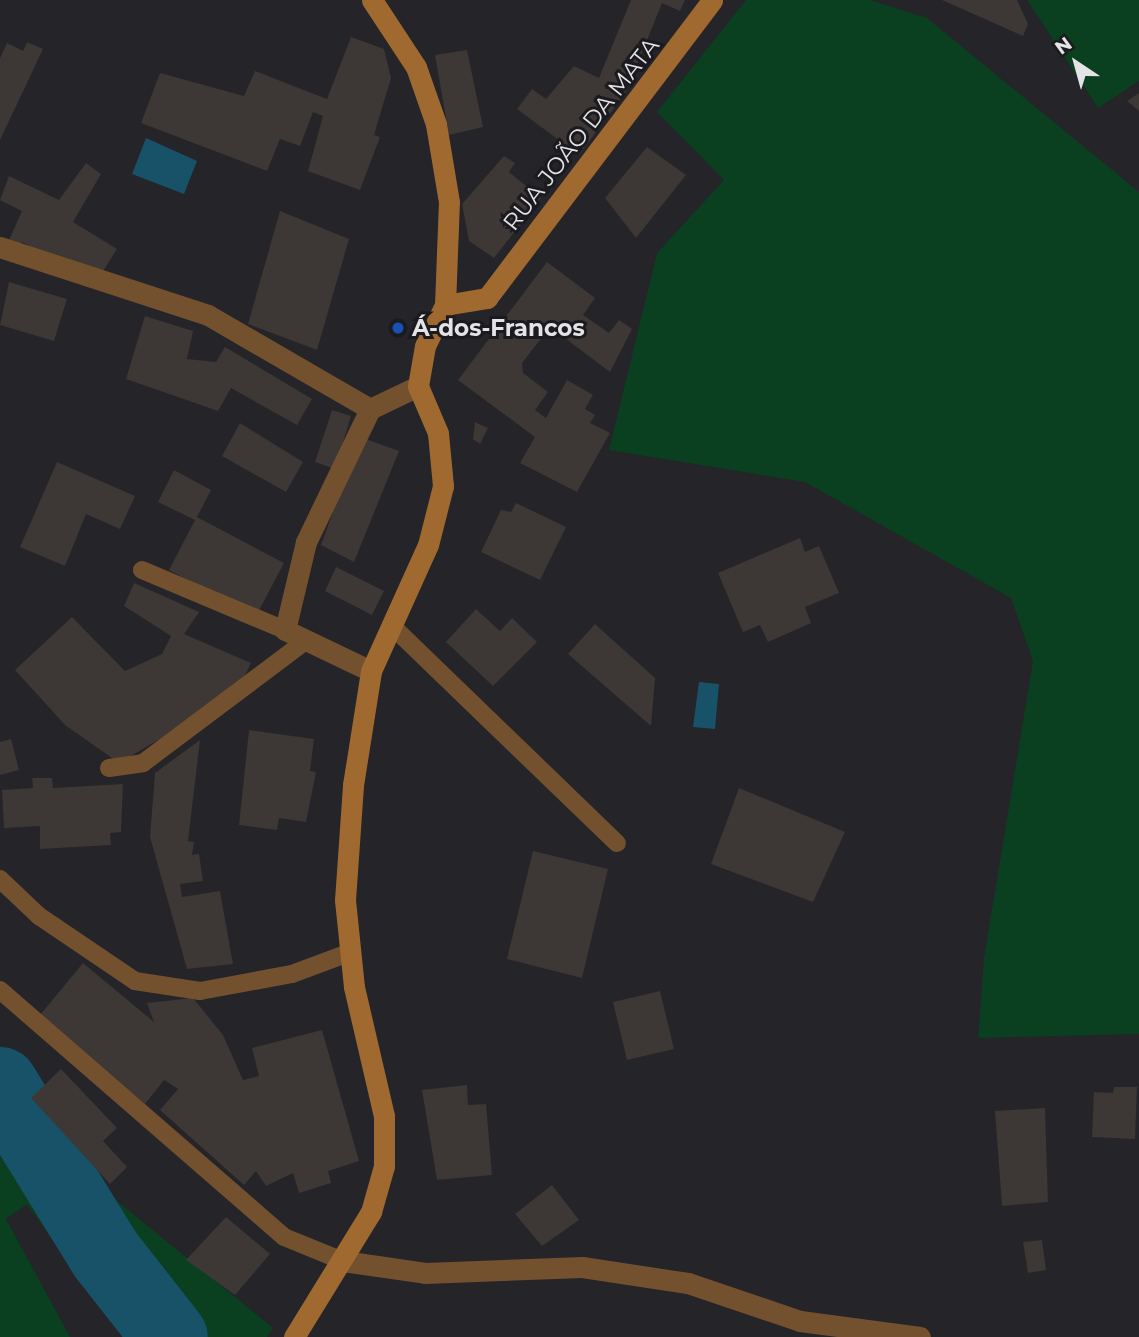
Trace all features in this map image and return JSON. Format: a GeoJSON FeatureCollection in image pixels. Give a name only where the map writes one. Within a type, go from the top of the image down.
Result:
{"type":"FeatureCollection","features":[{"type":"Feature","properties":{"kind":"street"},"geometry":{"type":"LineString","coordinates":[[294,1337],[371,1212],[384,1166],[384,1116],[351,952],[345,900],[353,785],[371,671],[428,545],[443,486],[438,433],[418,386],[425,346],[445,305],[449,202],[436,124],[416,67],[372,0]]}},
{"type":"Feature","properties":{"kind":"street","name":"RUA JOÃO DA MATA"},"geometry":{"type":"LineString","coordinates":[[445,305],[487,298],[712,0]]}},
{"type":"Feature","properties":{"kind":"street"},"geometry":{"type":"LineString","coordinates":[[0,247],[208,315],[370,408]]}},
{"type":"Feature","properties":{"kind":"street"},"geometry":{"type":"LineString","coordinates":[[371,671],[285,630],[306,542],[370,408],[418,386]]}},
{"type":"Feature","properties":{"kind":"street"},"geometry":{"type":"LineString","coordinates":[[343,1261],[438,1273],[582,1267],[688,1283],[800,1321],[920,1337]]}},
{"type":"Feature","properties":{"kind":"lane"},"geometry":{"type":"LineString","coordinates":[[142,570],[285,630]]}},
{"type":"Feature","properties":{"kind":"lane"},"geometry":{"type":"LineString","coordinates":[[391,625],[617,843]]}},
{"type":"Feature","properties":{"kind":"lane"},"geometry":{"type":"LineString","coordinates":[[109,768],[143,763],[307,640]]}},
{"type":"Feature","properties":{"kind":"lane"},"geometry":{"type":"LineString","coordinates":[[0,879],[39,916],[135,981],[200,991],[292,975],[351,952]]}},
{"type":"Feature","properties":{"kind":"lane"},"geometry":{"type":"LineString","coordinates":[[0,990],[284,1237],[343,1261]]}},
{"type":"Feature","properties":{"kind":"green space"},"geometry":{"type":"Polygon","coordinates":[[[746,0],[870,0],[927,18],[1139,192],[1139,1034],[978,1038],[984,958],[1033,661],[1011,598],[805,482],[609,450],[657,253],[724,180],[657,112],[746,0]]]}},
{"type":"Feature","properties":{"kind":"green space"},"geometry":{"type":"Polygon","coordinates":[[[1027,0],[1139,0],[1139,81],[1098,108],[1027,0]]]}},
{"type":"Feature","properties":{"kind":"green space"},"geometry":{"type":"Polygon","coordinates":[[[0,1043],[16,1083],[101,1188],[273,1328],[267,1337],[158,1337],[59,1249],[27,1204],[6,1219],[70,1337],[0,1337],[0,1043]]]}},
{"type":"Feature","properties":{"kind":"water"},"geometry":{"type":"Polygon","coordinates":[[[146,138],[197,161],[184,194],[132,174],[146,138]]]}},
{"type":"Feature","properties":{"kind":"water"},"geometry":{"type":"Polygon","coordinates":[[[699,682],[719,684],[715,729],[693,727],[699,682]]]}},
{"type":"Feature","properties":{"kind":"building"},"geometry":{"type":"Polygon","coordinates":[[[631,0],[685,0],[680,11],[662,3],[626,92],[579,155],[517,109],[532,89],[546,99],[574,66],[599,78],[631,0]]]}},
{"type":"Feature","properties":{"kind":"building"},"geometry":{"type":"Polygon","coordinates":[[[942,0],[1017,0],[1028,24],[1023,36],[942,0]]]}},
{"type":"Feature","properties":{"kind":"building"},"geometry":{"type":"Polygon","coordinates":[[[351,37],[384,49],[391,78],[374,135],[380,137],[360,190],[308,171],[323,116],[313,112],[300,146],[280,139],[267,171],[141,123],[160,73],[244,96],[255,71],[327,99],[351,37]]]}},
{"type":"Feature","properties":{"kind":"building"},"geometry":{"type":"Polygon","coordinates":[[[27,42],[43,49],[0,140],[0,58],[7,43],[23,51],[27,42]]]}},
{"type":"Feature","properties":{"kind":"building"},"geometry":{"type":"Polygon","coordinates":[[[467,50],[483,127],[449,135],[435,55],[467,50]]]}},
{"type":"Feature","properties":{"kind":"building"},"geometry":{"type":"Polygon","coordinates":[[[1139,93],[1139,111],[1127,101],[1139,93]]]}},
{"type":"Feature","properties":{"kind":"building"},"geometry":{"type":"Polygon","coordinates":[[[647,147],[686,175],[636,238],[605,198],[647,147]]]}},
{"type":"Feature","properties":{"kind":"building"},"geometry":{"type":"Polygon","coordinates":[[[504,156],[515,163],[509,172],[541,198],[494,258],[469,241],[462,204],[504,156]]]}},
{"type":"Feature","properties":{"kind":"building"},"geometry":{"type":"Polygon","coordinates":[[[86,163],[101,174],[73,222],[117,249],[96,282],[22,242],[16,255],[5,249],[22,211],[0,200],[9,176],[59,200],[86,163]]]}},
{"type":"Feature","properties":{"kind":"building"},"geometry":{"type":"Polygon","coordinates":[[[280,211],[349,239],[317,350],[248,324],[280,211]]]}},
{"type":"Feature","properties":{"kind":"building"},"geometry":{"type":"Polygon","coordinates":[[[547,262],[595,298],[583,315],[609,333],[619,320],[632,329],[610,372],[550,327],[522,363],[523,373],[548,392],[535,410],[546,418],[567,380],[593,395],[585,409],[595,415],[590,423],[610,433],[577,492],[520,463],[535,437],[458,380],[547,262]]]}},
{"type":"Feature","properties":{"kind":"building"},"geometry":{"type":"Polygon","coordinates":[[[9,282],[67,299],[54,341],[0,325],[9,282]]]}},
{"type":"Feature","properties":{"kind":"building"},"geometry":{"type":"Polygon","coordinates":[[[145,316],[193,331],[187,359],[216,362],[225,347],[312,399],[297,425],[231,388],[218,411],[126,379],[145,316]]]}},
{"type":"Feature","properties":{"kind":"building"},"geometry":{"type":"Polygon","coordinates":[[[332,410],[351,416],[335,469],[315,462],[332,410]]]}},
{"type":"Feature","properties":{"kind":"building"},"geometry":{"type":"Polygon","coordinates":[[[475,422],[488,428],[480,444],[473,439],[475,422]]]}},
{"type":"Feature","properties":{"kind":"building"},"geometry":{"type":"Polygon","coordinates":[[[240,423],[303,462],[286,492],[222,456],[240,423]]]}},
{"type":"Feature","properties":{"kind":"building"},"geometry":{"type":"Polygon","coordinates":[[[360,437],[399,451],[354,562],[321,545],[360,437]]]}},
{"type":"Feature","properties":{"kind":"building"},"geometry":{"type":"Polygon","coordinates":[[[57,462],[135,496],[120,529],[86,514],[65,566],[20,547],[57,462]]]}},
{"type":"Feature","properties":{"kind":"building"},"geometry":{"type":"Polygon","coordinates":[[[174,470],[211,490],[197,517],[284,563],[256,616],[169,570],[195,520],[158,502],[174,470]]]}},
{"type":"Feature","properties":{"kind":"building"},"geometry":{"type":"Polygon","coordinates":[[[516,503],[566,527],[540,580],[481,552],[501,510],[511,512],[516,503]]]}},
{"type":"Feature","properties":{"kind":"building"},"geometry":{"type":"Polygon","coordinates":[[[800,538],[805,552],[819,546],[839,593],[805,607],[811,623],[768,642],[760,625],[743,632],[718,573],[800,538]]]}},
{"type":"Feature","properties":{"kind":"building"},"geometry":{"type":"Polygon","coordinates":[[[336,567],[384,591],[372,615],[325,591],[336,567]]]}},
{"type":"Feature","properties":{"kind":"building"},"geometry":{"type":"Polygon","coordinates":[[[134,583],[199,612],[184,634],[251,663],[236,694],[119,763],[65,725],[15,670],[72,617],[125,671],[162,654],[171,636],[124,606],[134,583]]]}},
{"type":"Feature","properties":{"kind":"building"},"geometry":{"type":"Polygon","coordinates":[[[476,609],[500,631],[512,618],[537,642],[493,686],[446,642],[476,609]]]}},
{"type":"Feature","properties":{"kind":"building"},"geometry":{"type":"Polygon","coordinates":[[[595,624],[655,678],[651,726],[568,654],[595,624]]]}},
{"type":"Feature","properties":{"kind":"building"},"geometry":{"type":"Polygon","coordinates":[[[249,730],[314,739],[310,771],[316,772],[306,822],[279,818],[277,830],[239,825],[249,730]]]}},
{"type":"Feature","properties":{"kind":"building"},"geometry":{"type":"Polygon","coordinates":[[[11,739],[19,770],[0,775],[0,742],[11,739]]]}},
{"type":"Feature","properties":{"kind":"building"},"geometry":{"type":"Polygon","coordinates":[[[200,740],[188,841],[194,842],[192,855],[199,854],[203,881],[180,884],[182,897],[220,891],[233,964],[187,969],[150,837],[155,773],[200,740]]]}},
{"type":"Feature","properties":{"kind":"building"},"geometry":{"type":"Polygon","coordinates":[[[32,778],[52,778],[53,788],[123,784],[121,832],[110,833],[111,845],[40,849],[40,826],[4,828],[2,790],[33,788],[32,778]]]}},
{"type":"Feature","properties":{"kind":"building"},"geometry":{"type":"Polygon","coordinates":[[[739,788],[845,832],[813,902],[711,864],[739,788]]]}},
{"type":"Feature","properties":{"kind":"building"},"geometry":{"type":"Polygon","coordinates":[[[533,851],[608,869],[582,978],[507,959],[533,851]]]}},
{"type":"Feature","properties":{"kind":"building"},"geometry":{"type":"Polygon","coordinates":[[[83,963],[154,1022],[147,1003],[193,998],[223,1035],[243,1080],[259,1076],[252,1048],[322,1030],[359,1161],[328,1171],[331,1183],[299,1193],[293,1173],[266,1186],[256,1171],[244,1185],[160,1110],[178,1089],[164,1080],[145,1104],[40,1015],[83,963]]]}},
{"type":"Feature","properties":{"kind":"building"},"geometry":{"type":"Polygon","coordinates":[[[660,991],[674,1049],[627,1060],[613,1002],[660,991]]]}},
{"type":"Feature","properties":{"kind":"building"},"geometry":{"type":"Polygon","coordinates":[[[61,1069],[117,1128],[103,1141],[127,1167],[110,1184],[31,1098],[61,1069]]]}},
{"type":"Feature","properties":{"kind":"building"},"geometry":{"type":"Polygon","coordinates":[[[467,1085],[468,1105],[486,1104],[492,1175],[437,1180],[422,1090],[467,1085]]]}},
{"type":"Feature","properties":{"kind":"building"},"geometry":{"type":"Polygon","coordinates":[[[1114,1087],[1137,1087],[1135,1139],[1092,1137],[1094,1092],[1113,1093],[1114,1087]]]}},
{"type":"Feature","properties":{"kind":"building"},"geometry":{"type":"Polygon","coordinates":[[[1045,1108],[1048,1202],[1002,1206],[995,1111],[1045,1108]]]}},
{"type":"Feature","properties":{"kind":"building"},"geometry":{"type":"Polygon","coordinates":[[[552,1185],[579,1220],[542,1246],[515,1214],[552,1185]]]}},
{"type":"Feature","properties":{"kind":"building"},"geometry":{"type":"Polygon","coordinates":[[[226,1217],[270,1254],[235,1295],[186,1260],[226,1217]]]}},
{"type":"Feature","properties":{"kind":"building"},"geometry":{"type":"Polygon","coordinates":[[[1042,1240],[1046,1270],[1028,1273],[1023,1242],[1042,1240]]]}},
{"type":"Feature","properties":{"kind":"waterway"},"geometry":{"type":"LineString","coordinates":[[0,1084],[105,1254],[170,1337]]}},
{"type":"Feature","properties":{"kind":"place","name":"Á-dos-Francos"},"geometry":{"type":"Point","coordinates":[398,328]}}]}
